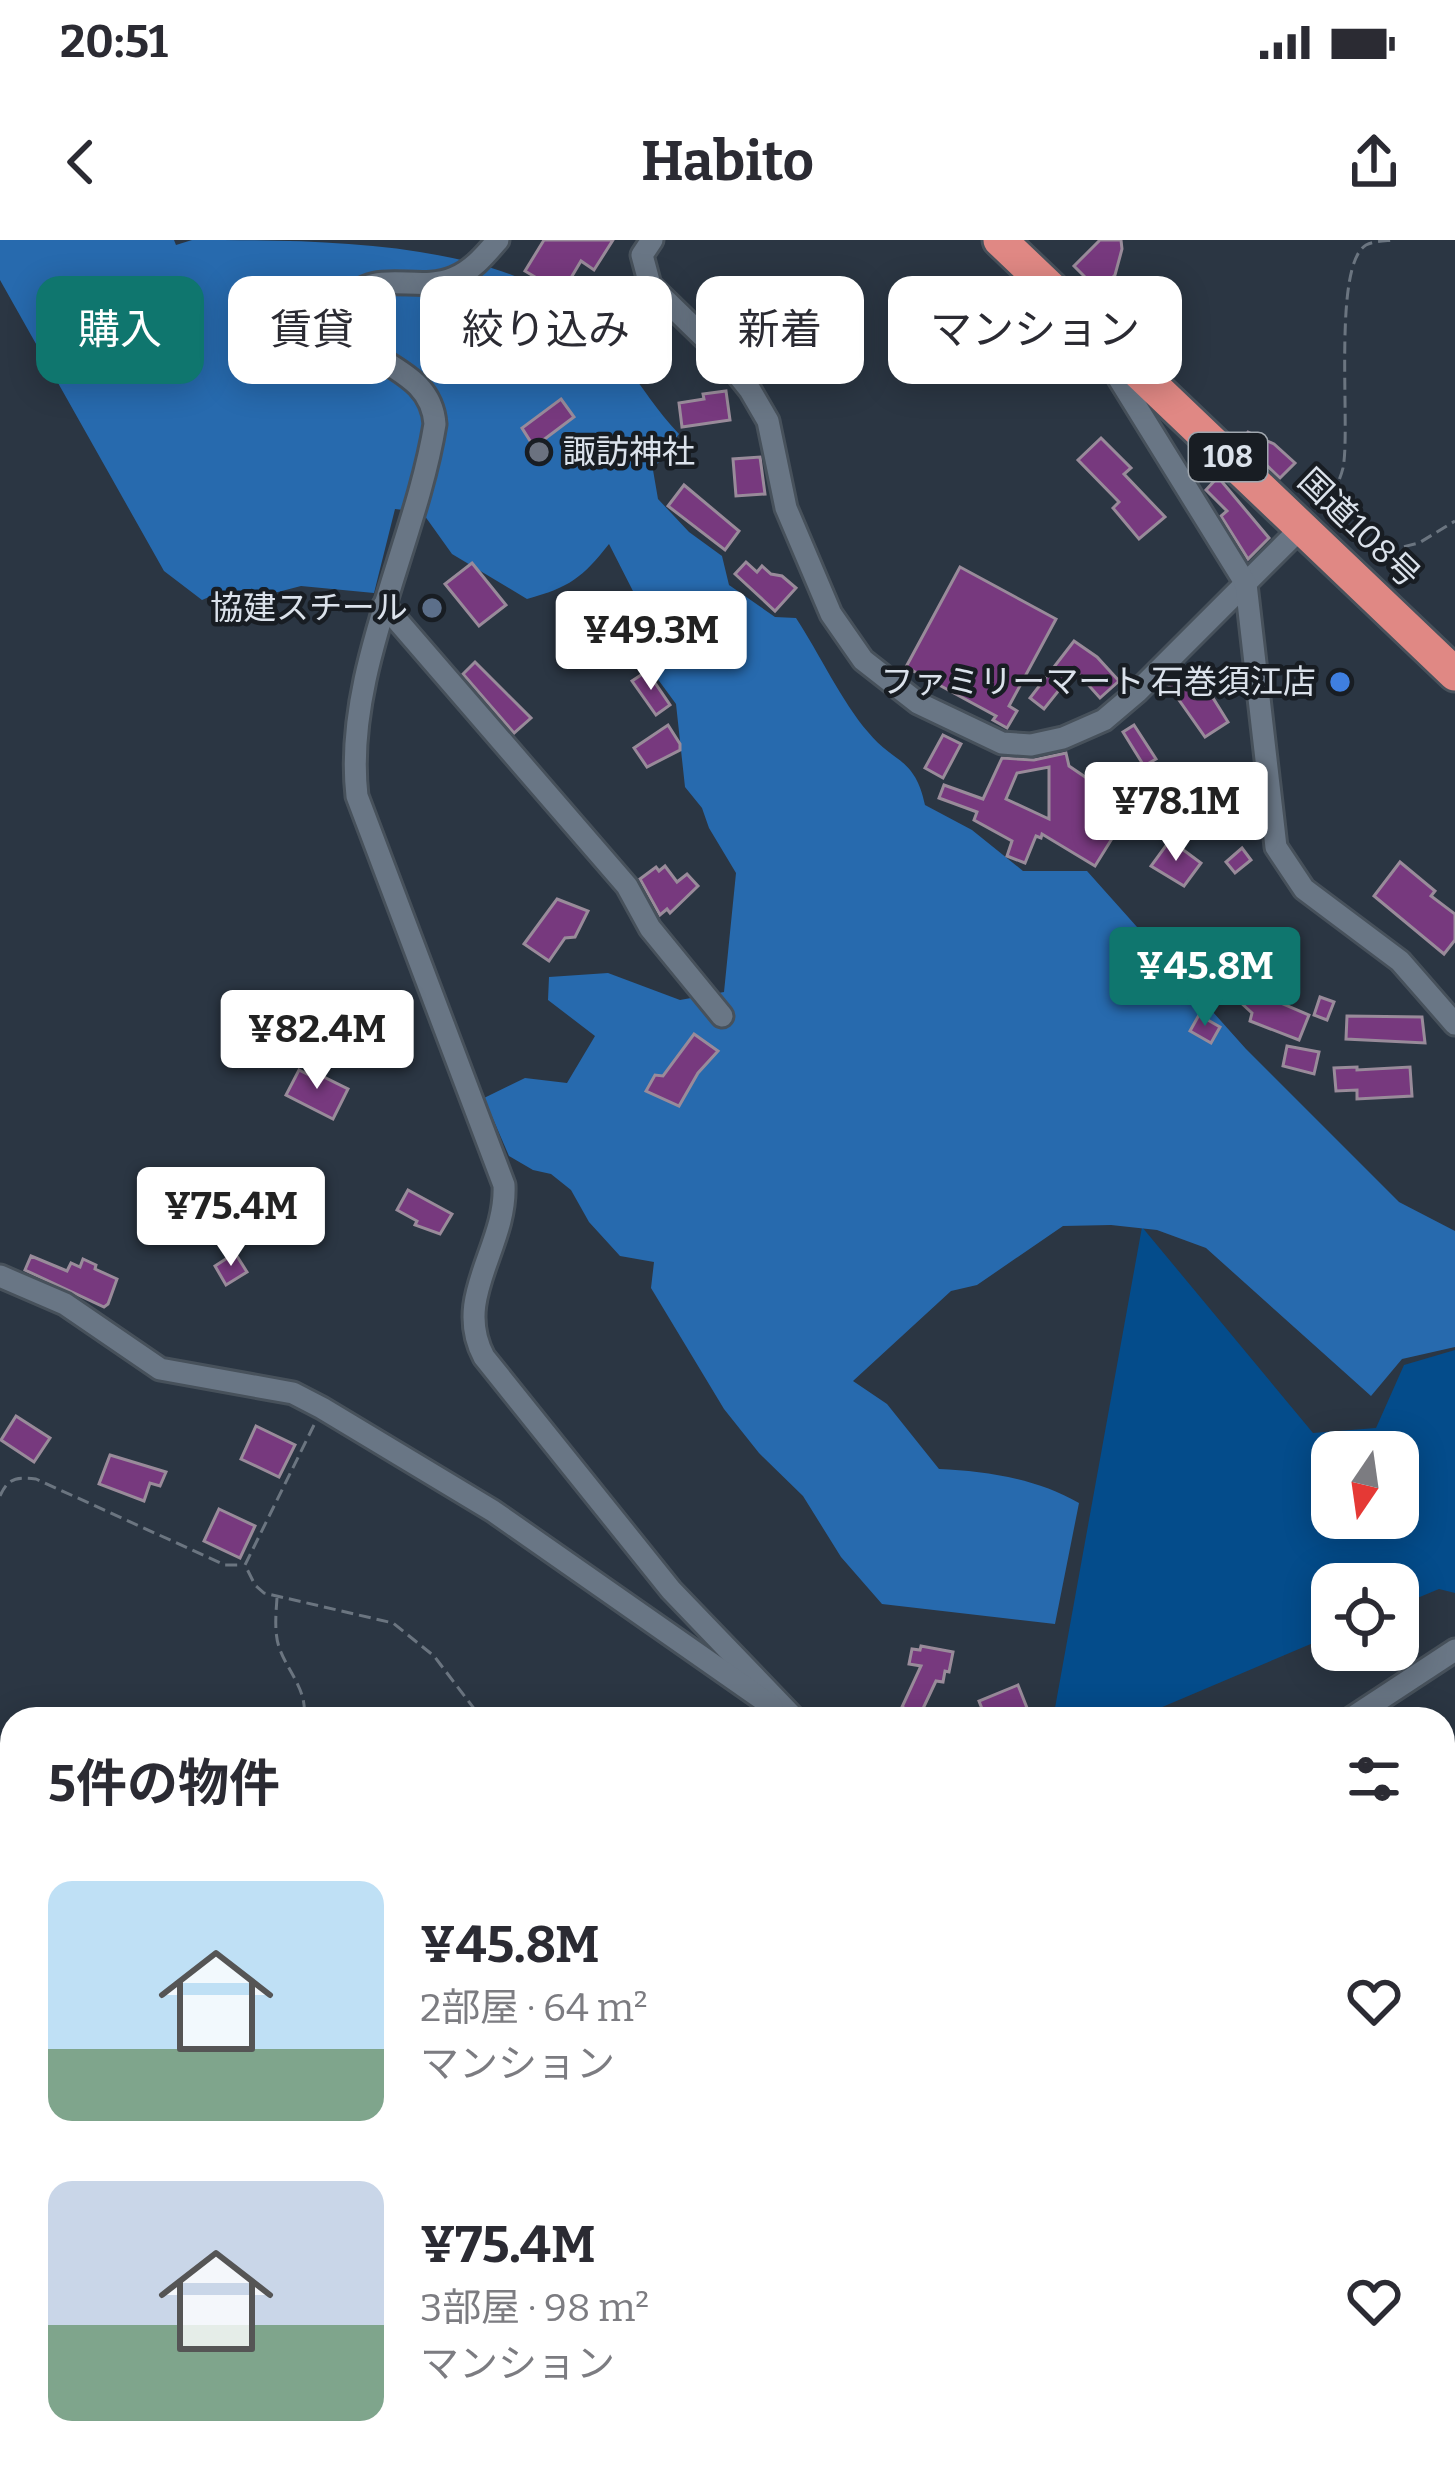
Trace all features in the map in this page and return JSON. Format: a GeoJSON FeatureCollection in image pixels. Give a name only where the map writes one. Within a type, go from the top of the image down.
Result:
{"type":"FeatureCollection","features":[{"type":"Feature","properties":{"kind":"highway","name":"国道108号"},"geometry":{"type":"LineString","coordinates":[[1000,240],[1038,276]]}},
{"type":"Feature","properties":{"kind":"highway","name":"国道108号"},"geometry":{"type":"LineString","coordinates":[[1152,384],[1455,674]]}},
{"type":"Feature","properties":{"kind":"street"},"geometry":{"type":"LineString","coordinates":[[498,240],[454,278],[427,285],[374,282],[360,286],[346,302],[347,333],[363,350],[423,388],[434,412],[431,450],[384,605],[353,755],[357,796],[504,1185],[503,1222],[476,1286],[472,1323],[476,1342],[484,1358],[671,1590],[783,1707]]}},
{"type":"Feature","properties":{"kind":"street"},"geometry":{"type":"LineString","coordinates":[[652,240],[642,255],[650,285],[722,355],[751,390],[768,421],[786,508],[830,614],[863,660],[918,703],[1002,743],[1031,745],[1104,720],[1302,527]]}},
{"type":"Feature","properties":{"kind":"street"},"geometry":{"type":"LineString","coordinates":[[1122,384],[1246,584],[1276,847],[1304,890],[1400,961],[1455,1024]]}},
{"type":"Feature","properties":{"kind":"street"},"geometry":{"type":"LineString","coordinates":[[384,605],[627,886],[650,928],[722,1016]]}},
{"type":"Feature","properties":{"kind":"street"},"geometry":{"type":"LineString","coordinates":[[0,1276],[65,1304],[160,1369],[292,1393],[322,1408],[493,1511],[774,1707]]}},
{"type":"Feature","properties":{"kind":"street"},"geometry":{"type":"LineString","coordinates":[[1368,1707],[1455,1650]]}},
{"type":"Feature","properties":{"kind":"lane"},"geometry":{"type":"LineString","coordinates":[[838,2475],[849,2475]]}},
{"type":"Feature","properties":{"kind":"path"},"geometry":{"type":"LineString","coordinates":[[1302,527],[1332,496],[1343,467],[1343,355],[1355,256],[1368,244],[1394,240]]}},
{"type":"Feature","properties":{"kind":"path"},"geometry":{"type":"LineString","coordinates":[[1338,562],[1419,543],[1455,521]]}},
{"type":"Feature","properties":{"kind":"path"},"geometry":{"type":"LineString","coordinates":[[245,1565],[322,1408]]}},
{"type":"Feature","properties":{"kind":"path"},"geometry":{"type":"LineString","coordinates":[[0,1496],[5,1484],[16,1477],[36,1479],[225,1565],[245,1565]]}},
{"type":"Feature","properties":{"kind":"path"},"geometry":{"type":"LineString","coordinates":[[245,1565],[255,1585],[277,1596],[393,1623],[434,1656],[473,1707]]}},
{"type":"Feature","properties":{"kind":"path"},"geometry":{"type":"LineString","coordinates":[[277,1596],[277,1643],[306,1707]]}},
{"type":"Feature","properties":{"kind":"shaded area"},"geometry":{"type":"Polygon","coordinates":[[[0,240],[378,246],[469,262],[513,276],[420,276],[420,384],[640,384],[679,434],[653,470],[658,499],[689,532],[722,556],[729,585],[775,617],[796,618],[858,720],[909,769],[925,805],[972,830],[1023,871],[1087,871],[1246,1049],[1399,1202],[1455,1231],[1455,1347],[1402,1359],[1371,1396],[1206,1248],[1157,1230],[1063,1226],[977,1285],[951,1291],[853,1381],[887,1404],[939,1469],[1011,1478],[1079,1503],[1055,1624],[882,1604],[841,1557],[803,1496],[759,1453],[724,1409],[651,1288],[654,1262],[620,1256],[589,1222],[571,1190],[551,1174],[509,1156],[484,1098],[525,1078],[567,1083],[595,1036],[548,1000],[549,977],[608,973],[680,1000],[724,992],[736,873],[702,808],[685,787],[676,704],[646,663],[626,658],[620,626],[636,597],[609,544],[574,580],[527,599],[452,554],[422,512],[395,509],[374,593],[301,586],[251,599],[221,592],[202,600],[164,571],[59,384],[204,384],[204,276],[36,276],[36,344],[0,280],[0,240]]]}},
{"type":"Feature","properties":{"kind":"shaded area"},"geometry":{"type":"Polygon","coordinates":[[[1142,1227],[1311,1431],[1311,1539],[1419,1539],[1419,1431],[1338,1431],[1376,1428],[1404,1365],[1455,1350],[1455,1593],[1439,1589],[1419,1597],[1419,1563],[1311,1563],[1311,1644],[1162,1707],[1055,1707],[1142,1227]]]}},
{"type":"Feature","properties":{"kind":"building"},"geometry":{"type":"Polygon","coordinates":[[[544,240],[613,240],[594,270],[581,261],[572,276],[533,276],[525,271],[544,240]]]}},
{"type":"Feature","properties":{"kind":"building"},"geometry":{"type":"Polygon","coordinates":[[[1100,240],[1121,240],[1114,276],[1084,276],[1074,266],[1100,240]]]}},
{"type":"Feature","properties":{"kind":"building"},"geometry":{"type":"Polygon","coordinates":[[[726,391],[730,420],[682,427],[679,403],[726,391]]]}},
{"type":"Feature","properties":{"kind":"building"},"geometry":{"type":"Polygon","coordinates":[[[561,399],[574,417],[534,447],[522,428],[561,399]]]}},
{"type":"Feature","properties":{"kind":"building"},"geometry":{"type":"Polygon","coordinates":[[[1248,432],[1274,444],[1295,463],[1280,478],[1241,441],[1248,432]]]}},
{"type":"Feature","properties":{"kind":"building"},"geometry":{"type":"Polygon","coordinates":[[[1101,438],[1131,468],[1124,474],[1165,517],[1139,539],[1113,508],[1119,502],[1078,460],[1101,438]]]}},
{"type":"Feature","properties":{"kind":"building"},"geometry":{"type":"Polygon","coordinates":[[[760,457],[765,494],[736,496],[733,459],[760,457]]]}},
{"type":"Feature","properties":{"kind":"building"},"geometry":{"type":"Polygon","coordinates":[[[1218,477],[1269,538],[1248,559],[1221,516],[1227,511],[1206,490],[1218,477]]]}},
{"type":"Feature","properties":{"kind":"building"},"geometry":{"type":"Polygon","coordinates":[[[684,485],[739,531],[725,550],[668,506],[684,485]]]}},
{"type":"Feature","properties":{"kind":"building"},"geometry":{"type":"Polygon","coordinates":[[[746,562],[757,572],[762,566],[782,576],[796,588],[775,611],[735,574],[746,562]]]}},
{"type":"Feature","properties":{"kind":"building"},"geometry":{"type":"Polygon","coordinates":[[[472,563],[506,605],[479,626],[445,584],[472,563]]]}},
{"type":"Feature","properties":{"kind":"building"},"geometry":{"type":"Polygon","coordinates":[[[960,567],[1056,619],[1009,706],[1017,711],[1007,728],[993,720],[996,716],[906,667],[960,567]]]}},
{"type":"Feature","properties":{"kind":"building"},"geometry":{"type":"Polygon","coordinates":[[[1074,641],[1119,681],[1100,698],[1075,670],[1044,709],[1030,698],[1074,641]]]}},
{"type":"Feature","properties":{"kind":"building"},"geometry":{"type":"Polygon","coordinates":[[[475,662],[531,718],[514,733],[463,674],[475,662]]]}},
{"type":"Feature","properties":{"kind":"building"},"geometry":{"type":"Polygon","coordinates":[[[1182,668],[1195,688],[1208,690],[1228,722],[1205,737],[1167,683],[1182,668]]]}},
{"type":"Feature","properties":{"kind":"building"},"geometry":{"type":"Polygon","coordinates":[[[647,671],[670,705],[656,715],[632,681],[647,671]]]}},
{"type":"Feature","properties":{"kind":"building"},"geometry":{"type":"Polygon","coordinates":[[[668,725],[680,750],[647,767],[634,748],[668,725]]]}},
{"type":"Feature","properties":{"kind":"building"},"geometry":{"type":"Polygon","coordinates":[[[1134,725],[1156,759],[1144,766],[1123,732],[1134,725]]]}},
{"type":"Feature","properties":{"kind":"building"},"geometry":{"type":"Polygon","coordinates":[[[943,735],[961,744],[943,778],[925,768],[943,735]]]}},
{"type":"Feature","properties":{"kind":"building"},"geometry":{"type":"Polygon","coordinates":[[[1066,753],[1069,766],[1131,808],[1095,866],[1042,834],[1036,836],[1025,863],[1007,856],[1012,841],[974,820],[977,812],[939,798],[944,785],[983,799],[1002,758],[1034,760],[1066,753]],[[1049,767],[1017,773],[1006,799],[1049,819],[1049,767]]]}},
{"type":"Feature","properties":{"kind":"building"},"geometry":{"type":"Polygon","coordinates":[[[1180,800],[1193,810],[1181,826],[1169,815],[1180,800]]]}},
{"type":"Feature","properties":{"kind":"building"},"geometry":{"type":"Polygon","coordinates":[[[1170,840],[1201,863],[1184,886],[1151,866],[1170,840]]]}},
{"type":"Feature","properties":{"kind":"building"},"geometry":{"type":"Polygon","coordinates":[[[1242,848],[1251,860],[1235,873],[1226,862],[1242,848]]]}},
{"type":"Feature","properties":{"kind":"building"},"geometry":{"type":"Polygon","coordinates":[[[1400,862],[1455,914],[1455,940],[1444,954],[1374,896],[1400,862]]]}},
{"type":"Feature","properties":{"kind":"building"},"geometry":{"type":"Polygon","coordinates":[[[665,866],[677,882],[687,874],[698,886],[670,913],[667,909],[660,915],[640,879],[665,866]]]}},
{"type":"Feature","properties":{"kind":"building"},"geometry":{"type":"Polygon","coordinates":[[[557,899],[588,911],[575,937],[565,938],[549,961],[524,944],[557,899]]]}},
{"type":"Feature","properties":{"kind":"building"},"geometry":{"type":"Polygon","coordinates":[[[1172,952],[1210,976],[1217,969],[1227,979],[1203,1003],[1157,976],[1172,952]]]}},
{"type":"Feature","properties":{"kind":"building"},"geometry":{"type":"Polygon","coordinates":[[[1263,953],[1277,967],[1255,992],[1309,1015],[1299,1040],[1250,1021],[1252,1013],[1227,990],[1263,953]]]}},
{"type":"Feature","properties":{"kind":"building"},"geometry":{"type":"Polygon","coordinates":[[[1320,997],[1334,1002],[1327,1020],[1314,1015],[1320,997]]]}},
{"type":"Feature","properties":{"kind":"building"},"geometry":{"type":"Polygon","coordinates":[[[1199,1015],[1220,1027],[1211,1043],[1190,1031],[1199,1015]]]}},
{"type":"Feature","properties":{"kind":"building"},"geometry":{"type":"Polygon","coordinates":[[[1347,1016],[1422,1017],[1425,1043],[1346,1039],[1347,1016]]]}},
{"type":"Feature","properties":{"kind":"building"},"geometry":{"type":"Polygon","coordinates":[[[694,1034],[718,1051],[679,1106],[646,1091],[655,1075],[663,1076],[694,1034]]]}},
{"type":"Feature","properties":{"kind":"building"},"geometry":{"type":"Polygon","coordinates":[[[1287,1046],[1319,1052],[1314,1074],[1283,1066],[1287,1046]]]}},
{"type":"Feature","properties":{"kind":"building"},"geometry":{"type":"Polygon","coordinates":[[[311,1066],[348,1089],[333,1119],[286,1095],[299,1070],[307,1074],[311,1066]]]}},
{"type":"Feature","properties":{"kind":"building"},"geometry":{"type":"Polygon","coordinates":[[[1410,1067],[1412,1096],[1357,1099],[1357,1090],[1336,1091],[1334,1068],[1410,1067]]]}},
{"type":"Feature","properties":{"kind":"building"},"geometry":{"type":"Polygon","coordinates":[[[408,1190],[452,1214],[440,1234],[415,1225],[417,1221],[397,1210],[408,1190]]]}},
{"type":"Feature","properties":{"kind":"building"},"geometry":{"type":"Polygon","coordinates":[[[235,1253],[247,1272],[226,1285],[215,1266],[235,1253]]]}},
{"type":"Feature","properties":{"kind":"building"},"geometry":{"type":"Polygon","coordinates":[[[31,1256],[67,1271],[71,1263],[80,1267],[83,1259],[96,1265],[95,1269],[117,1279],[108,1304],[104,1307],[25,1270],[31,1256]]]}},
{"type":"Feature","properties":{"kind":"building"},"geometry":{"type":"Polygon","coordinates":[[[16,1416],[50,1438],[34,1462],[1,1440],[16,1416]]]}},
{"type":"Feature","properties":{"kind":"building"},"geometry":{"type":"Polygon","coordinates":[[[256,1426],[295,1445],[279,1477],[241,1459],[256,1426]]]}},
{"type":"Feature","properties":{"kind":"building"},"geometry":{"type":"Polygon","coordinates":[[[110,1455],[166,1472],[160,1486],[150,1483],[144,1501],[99,1484],[110,1455]]]}},
{"type":"Feature","properties":{"kind":"building"},"geometry":{"type":"Polygon","coordinates":[[[219,1509],[255,1526],[240,1558],[204,1541],[219,1509]]]}},
{"type":"Feature","properties":{"kind":"building"},"geometry":{"type":"Polygon","coordinates":[[[921,1646],[953,1652],[949,1672],[945,1671],[943,1682],[936,1681],[924,1707],[902,1707],[921,1666],[909,1664],[912,1649],[921,1646]]]}},
{"type":"Feature","properties":{"kind":"building"},"geometry":{"type":"Polygon","coordinates":[[[1018,1685],[1027,1707],[981,1707],[979,1701],[1018,1685]]]}},
{"type":"Feature","properties":{"kind":"place","name":"諏訪神社"},"geometry":{"type":"Point","coordinates":[539,452]}},
{"type":"Feature","properties":{"kind":"place","name":"協建スチール"},"geometry":{"type":"Point","coordinates":[432,608]}},
{"type":"Feature","properties":{"kind":"place","name":"ファミリーマート 石巻須江店"},"geometry":{"type":"Point","coordinates":[1340,682]}}]}
